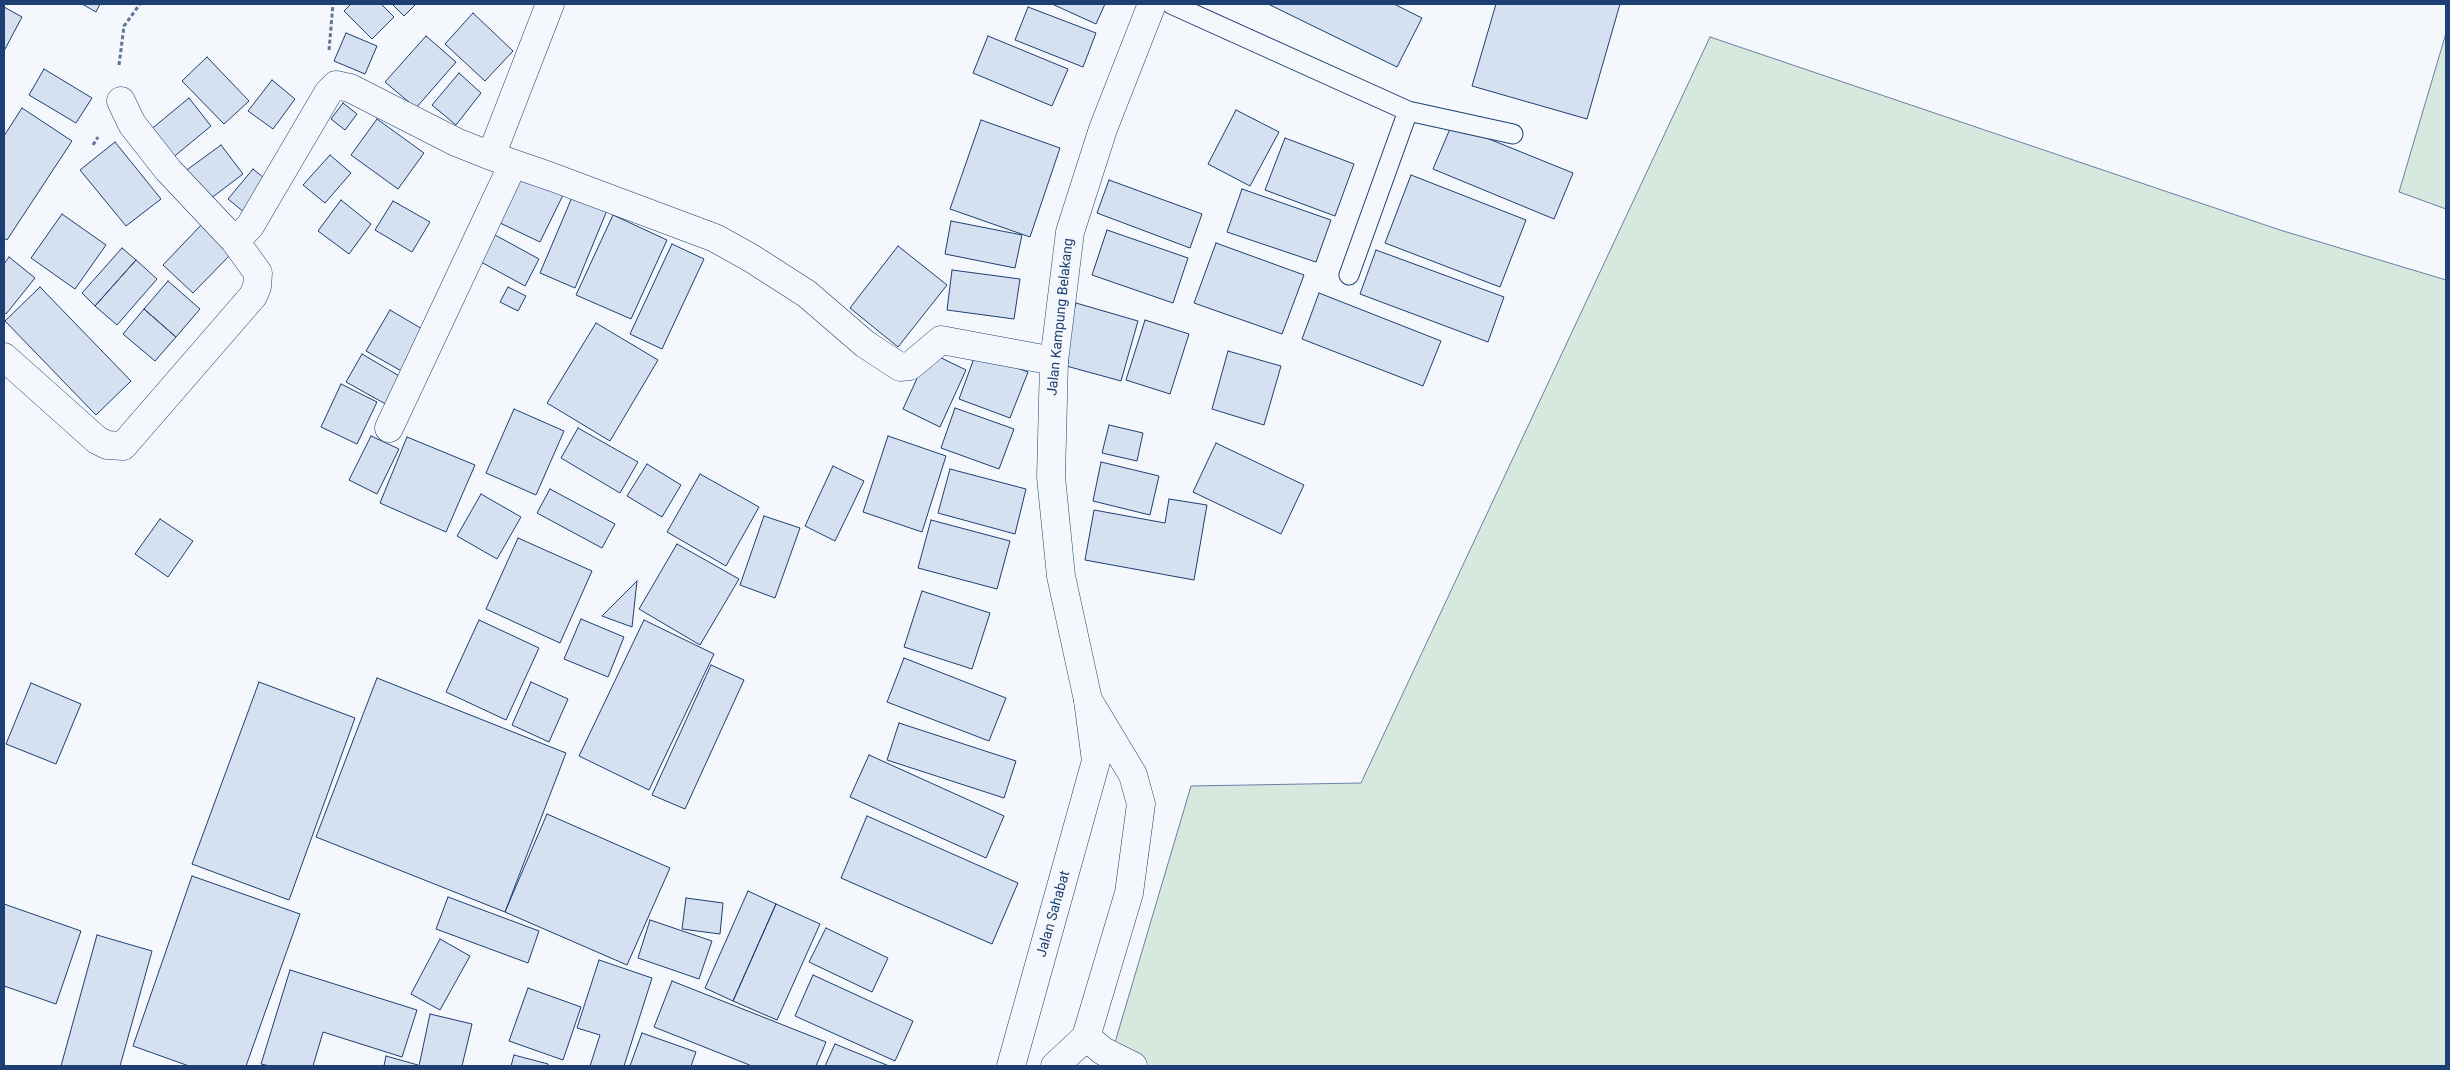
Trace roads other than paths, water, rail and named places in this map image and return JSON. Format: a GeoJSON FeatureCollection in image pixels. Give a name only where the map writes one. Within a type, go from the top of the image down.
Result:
{"type":"FeatureCollection","features":[{"type":"Feature","properties":{"kind":"street"},"geometry":{"type":"LineString","coordinates":[[389,428],[502,160],[550,4]]}},
{"type":"Feature","properties":{"kind":"street","name":"Jalan Kampung Belakang"},"geometry":{"type":"LineString","coordinates":[[1096,761],[1088,700],[1060,576],[1050,477],[1054,361],[1070,232],[1103,129],[1152,4]]}},
{"type":"Feature","properties":{"kind":"street"},"geometry":{"type":"LineString","coordinates":[[236,241],[250,226],[328,93],[336,85],[350,88],[456,142],[715,238],[751,258],[807,294],[865,344],[900,368],[910,366],[941,340],[1054,361]]}},
{"type":"Feature","properties":{"kind":"street"},"geometry":{"type":"LineString","coordinates":[[4,357],[97,440],[107,446],[123,446],[253,296],[257,287],[258,273],[236,241],[168,170],[132,124],[121,101]]}},
{"type":"Feature","properties":{"kind":"street"},"geometry":{"type":"LineString","coordinates":[[1055,1066],[1086,1037],[1129,893],[1141,804],[1133,775],[1088,700]]}},
{"type":"Feature","properties":{"kind":"street","name":"Jalan Sahabat"},"geometry":{"type":"LineString","coordinates":[[1011,1066],[1096,761]]}},
{"type":"Feature","properties":{"kind":"street"},"geometry":{"type":"LineString","coordinates":[[1086,1037],[1104,1051],[1133,1066]]}},
{"type":"Feature","properties":{"kind":"lane"},"geometry":{"type":"LineString","coordinates":[[1171,4],[1408,111],[1513,134]]}},
{"type":"Feature","properties":{"kind":"lane"},"geometry":{"type":"LineString","coordinates":[[1349,276],[1408,111]]}}]}
